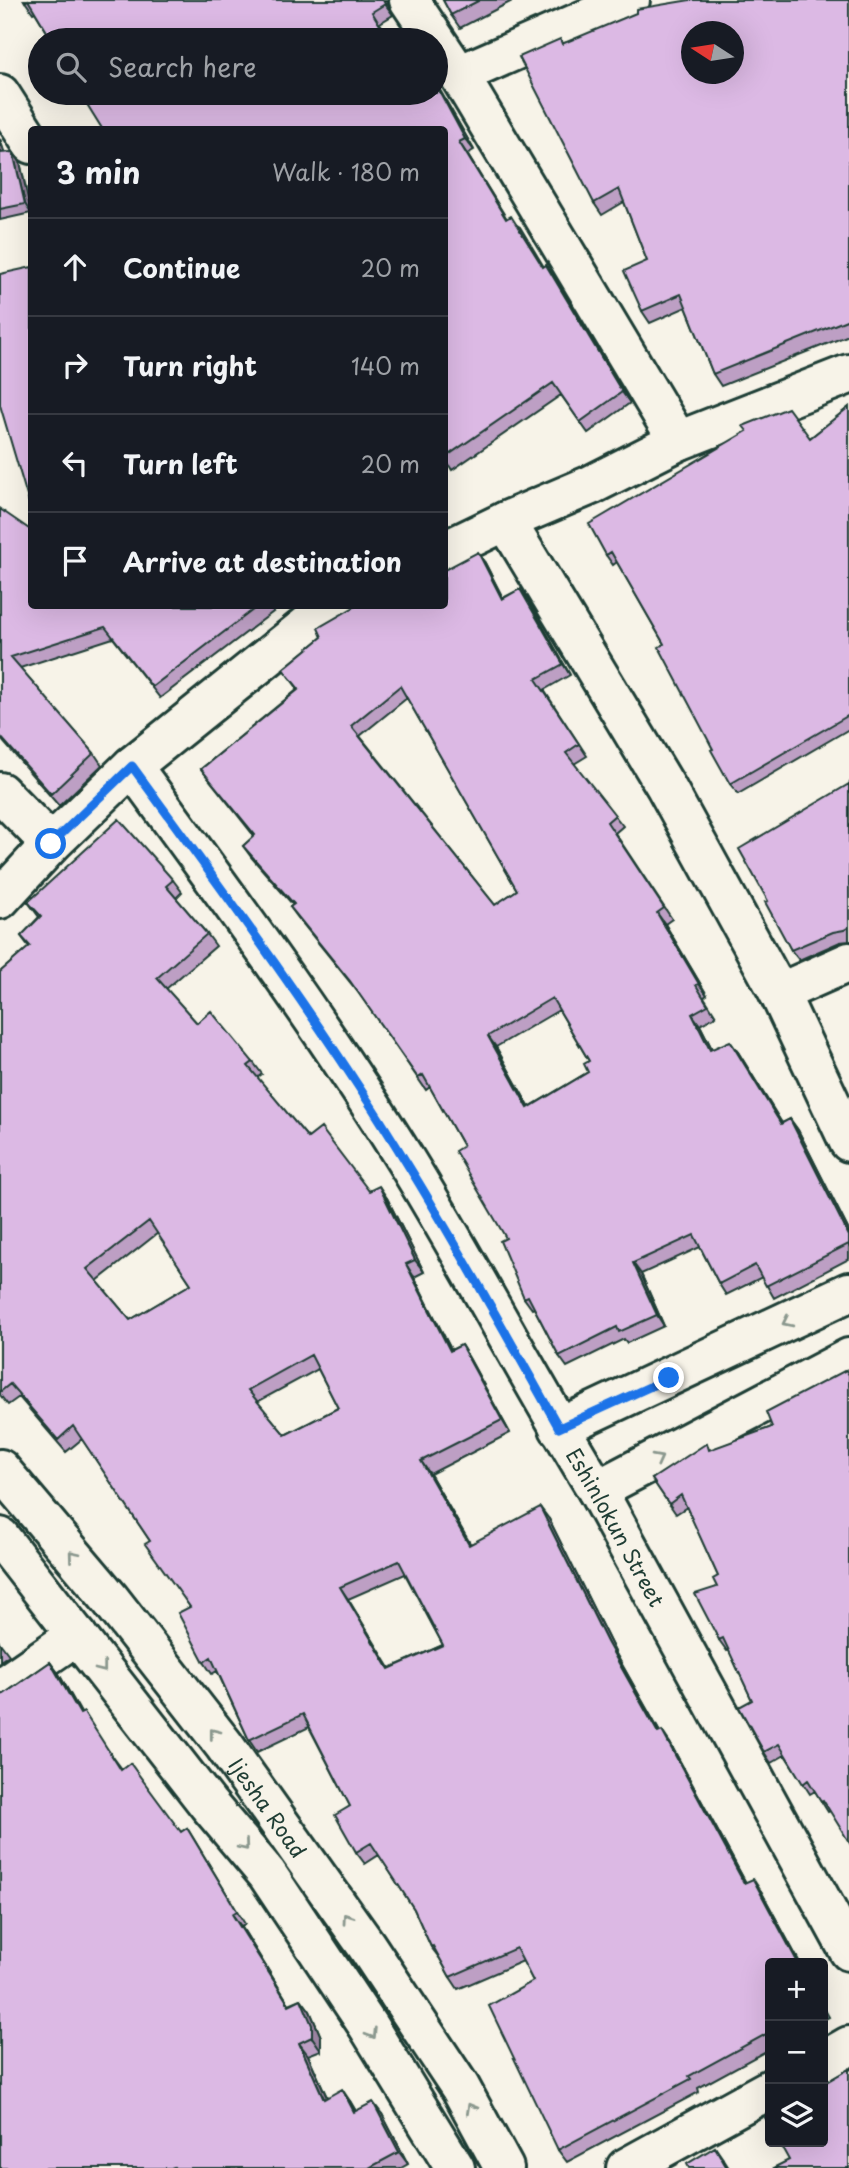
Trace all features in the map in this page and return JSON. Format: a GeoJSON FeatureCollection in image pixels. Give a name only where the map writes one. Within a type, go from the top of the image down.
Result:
{"type":"FeatureCollection","features":[{"type":"Feature","properties":{"kind":"street"},"geometry":{"type":"LineString","coordinates":[[409,0],[428,28]]}},
{"type":"Feature","properties":{"kind":"street"},"geometry":{"type":"LineString","coordinates":[[459,75],[630,0]]}},
{"type":"Feature","properties":{"kind":"street"},"geometry":{"type":"LineString","coordinates":[[448,58],[678,441]]}},
{"type":"Feature","properties":{"kind":"street"},"geometry":{"type":"LineString","coordinates":[[0,94],[28,138]]}},
{"type":"Feature","properties":{"kind":"street"},"geometry":{"type":"LineString","coordinates":[[448,549],[591,485],[678,441],[849,374]]}},
{"type":"Feature","properties":{"kind":"street"},"geometry":{"type":"LineString","coordinates":[[506,521],[666,786],[779,993],[849,1142]]}},
{"type":"Feature","properties":{"kind":"street"},"geometry":{"type":"LineString","coordinates":[[0,899],[51,844],[132,766],[325,609]]}},
{"type":"Feature","properties":{"kind":"street","name":"Eshinlokun Street"},"geometry":{"type":"LineString","coordinates":[[132,766],[247,924],[406,1161],[597,1490],[849,1951]]}},
{"type":"Feature","properties":{"kind":"street"},"geometry":{"type":"LineString","coordinates":[[0,792],[51,844]]}},
{"type":"Feature","properties":{"kind":"street"},"geometry":{"type":"LineString","coordinates":[[779,993],[849,962]]}},
{"type":"Feature","properties":{"kind":"street"},"geometry":{"type":"LineString","coordinates":[[559,1428],[849,1292]]}},
{"type":"Feature","properties":{"kind":"street"},"geometry":{"type":"LineString","coordinates":[[597,1490],[849,1358]]}},
{"type":"Feature","properties":{"kind":"street","name":"Ijesha Road"},"geometry":{"type":"LineString","coordinates":[[0,1469],[110,1599],[224,1745],[424,2032],[460,2087],[505,2168]]}},
{"type":"Feature","properties":{"kind":"street","name":"Ijesha Road"},"geometry":{"type":"LineString","coordinates":[[0,1537],[208,1804],[267,1874],[368,2026],[454,2168]]}},
{"type":"Feature","properties":{"kind":"street"},"geometry":{"type":"LineString","coordinates":[[0,1688],[77,1635]]}},
{"type":"Feature","properties":{"kind":"street"},"geometry":{"type":"LineString","coordinates":[[828,2058],[849,2046]]}},
{"type":"Feature","properties":{"kind":"street"},"geometry":{"type":"LineString","coordinates":[[626,2168],[765,2092]]}},
{"type":"Feature","properties":{"kind":"building"},"geometry":{"type":"Polygon","coordinates":[[[28,0],[383,0],[385,4],[372,12],[382,28],[45,28],[28,0]]]}},
{"type":"Feature","properties":{"kind":"building"},"geometry":{"type":"Polygon","coordinates":[[[443,0],[480,0],[451,15],[443,0]]]}},
{"type":"Feature","properties":{"kind":"building"},"geometry":{"type":"Polygon","coordinates":[[[690,0],[849,0],[849,319],[713,374],[681,294],[642,311],[624,271],[647,261],[619,189],[594,203],[519,57],[560,39],[562,44],[636,13],[636,9],[690,0]]]}},
{"type":"Feature","properties":{"kind":"building"},"geometry":{"type":"Polygon","coordinates":[[[87,105],[447,105],[465,139],[459,142],[506,219],[511,216],[543,267],[546,265],[622,392],[580,422],[553,383],[448,455],[448,126],[101,126],[87,105]]]}},
{"type":"Feature","properties":{"kind":"building"},"geometry":{"type":"Polygon","coordinates":[[[0,150],[1,153],[13,152],[25,204],[0,209],[0,150]]]}},
{"type":"Feature","properties":{"kind":"building"},"geometry":{"type":"Polygon","coordinates":[[[28,268],[28,500],[0,405],[0,274],[28,268]]]}},
{"type":"Feature","properties":{"kind":"building"},"geometry":{"type":"Polygon","coordinates":[[[849,407],[849,715],[730,784],[659,647],[664,644],[611,552],[606,555],[589,524],[747,431],[743,426],[788,408],[810,438],[849,407]]]}},
{"type":"Feature","properties":{"kind":"building"},"geometry":{"type":"Polygon","coordinates":[[[0,509],[28,528],[28,609],[254,609],[152,687],[105,627],[11,657],[94,753],[51,794],[0,736],[0,509]]]}},
{"type":"Feature","properties":{"kind":"building"},"geometry":{"type":"Polygon","coordinates":[[[478,552],[502,599],[520,589],[563,664],[536,679],[579,744],[566,753],[615,815],[607,822],[664,908],[657,913],[699,984],[696,985],[708,1005],[692,1014],[710,1050],[730,1041],[781,1124],[790,1119],[849,1236],[849,1244],[766,1286],[755,1265],[719,1284],[694,1235],[633,1263],[657,1315],[619,1332],[617,1327],[559,1356],[528,1296],[524,1298],[500,1241],[506,1238],[455,1151],[463,1146],[423,1075],[418,1078],[350,981],[290,907],[294,904],[243,846],[255,835],[201,769],[299,689],[283,669],[322,637],[318,628],[351,609],[448,609],[448,568],[478,552]],[[400,686],[351,726],[495,905],[517,890],[400,686]],[[552,998],[488,1036],[528,1108],[588,1072],[584,1064],[589,1061],[552,998]]]}},
{"type":"Feature","properties":{"kind":"building"},"geometry":{"type":"Polygon","coordinates":[[[849,784],[849,927],[791,950],[739,849],[849,784]]]}},
{"type":"Feature","properties":{"kind":"building"},"geometry":{"type":"Polygon","coordinates":[[[119,819],[173,880],[166,886],[207,934],[157,978],[197,1023],[211,1011],[253,1062],[248,1066],[308,1138],[321,1128],[369,1191],[379,1186],[415,1260],[406,1264],[450,1351],[461,1345],[502,1420],[421,1461],[469,1545],[540,1507],[607,1642],[658,1733],[662,1731],[744,1883],[753,1879],[795,1958],[765,1958],[765,2035],[689,2076],[691,2079],[558,2150],[489,2006],[533,1981],[516,1948],[450,1977],[433,1946],[431,1947],[414,1909],[371,1843],[356,1852],[335,1815],[350,1806],[303,1714],[249,1740],[211,1657],[204,1662],[178,1613],[190,1607],[145,1544],[150,1541],[73,1426],[58,1440],[10,1384],[0,1392],[0,972],[30,946],[21,936],[41,916],[28,902],[119,819]],[[149,1221],[87,1269],[130,1320],[191,1284],[149,1221]],[[311,1355],[248,1390],[285,1435],[338,1408],[311,1355]],[[399,1561],[340,1587],[389,1669],[443,1645],[399,1561]]]}},
{"type":"Feature","properties":{"kind":"building"},"geometry":{"type":"Polygon","coordinates":[[[846,1370],[849,1375],[849,1842],[808,1780],[803,1784],[779,1744],[764,1752],[739,1707],[752,1700],[723,1638],[719,1640],[695,1594],[717,1587],[713,1579],[718,1576],[681,1495],[669,1504],[652,1479],[707,1443],[709,1450],[772,1427],[766,1412],[846,1370]]]}},
{"type":"Feature","properties":{"kind":"building"},"geometry":{"type":"Polygon","coordinates":[[[50,1662],[80,1714],[84,1712],[121,1770],[130,1763],[181,1832],[187,1828],[237,1911],[232,1914],[289,2005],[301,1999],[312,2025],[312,2037],[299,2043],[324,2099],[342,2089],[354,2112],[373,2102],[399,2152],[369,2168],[0,2168],[0,1695],[50,1662]]]}},
{"type":"Feature","properties":{"kind":"building"},"geometry":{"type":"Polygon","coordinates":[[[849,2069],[849,2168],[773,2168],[789,2160],[782,2147],[828,2147],[828,2081],[849,2069]]]}},
{"type":"Feature","properties":{"kind":"building"},"geometry":{"type":"Polygon","coordinates":[[[715,2147],[727,2168],[689,2168],[687,2164],[715,2147]]]}},
{"type":"Feature","properties":{"kind":"route"},"geometry":{"type":"LineString","coordinates":[[51,844],[132,766],[247,924],[333,1048],[406,1161],[559,1428],[669,1378]]}}]}
